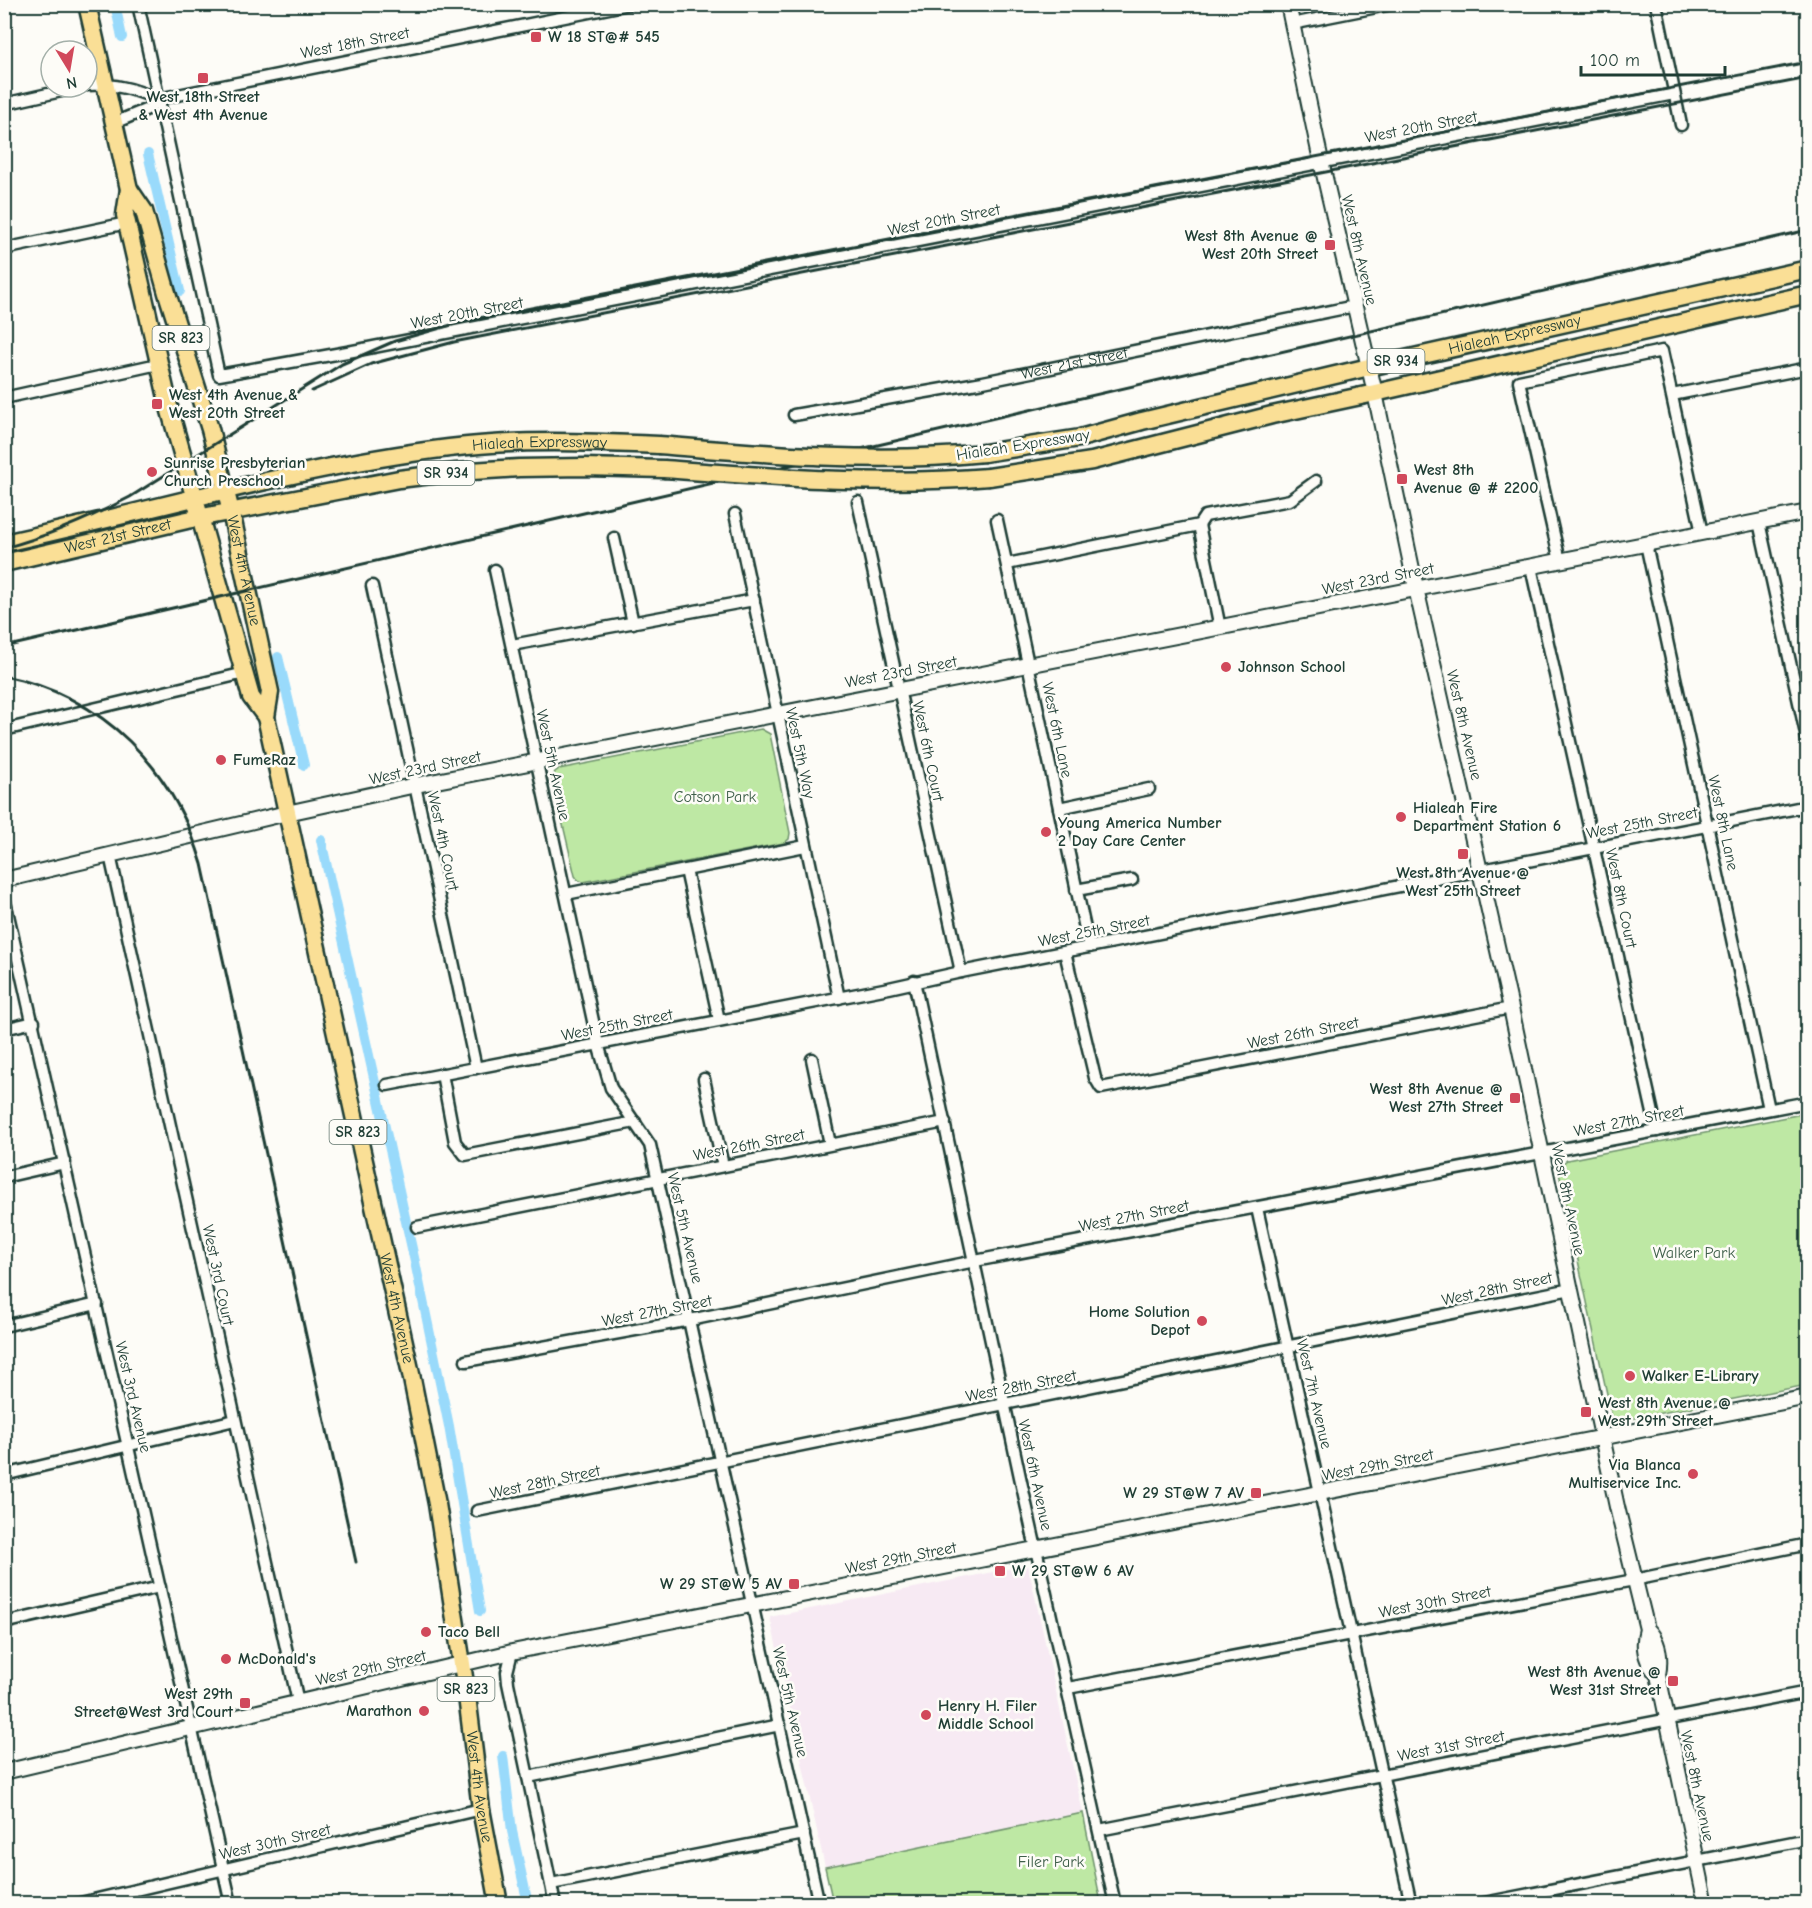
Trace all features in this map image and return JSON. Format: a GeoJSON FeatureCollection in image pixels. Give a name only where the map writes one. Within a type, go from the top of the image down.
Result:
{"type":"FeatureCollection","features":[{"type":"Feature","properties":{"kind":"main road","name":"West 4th Avenue"},"geometry":{"type":"LineString","coordinates":[[87,4],[129,189],[144,211],[166,293],[201,399],[231,512],[270,692],[266,717],[411,1374],[437,1504],[462,1663],[481,1809],[499,1904]]}},
{"type":"Feature","properties":{"kind":"main road","name":"West 4th Avenue"},"geometry":{"type":"LineString","coordinates":[[129,189],[125,215],[158,364],[251,697],[266,717]]}},
{"type":"Feature","properties":{"kind":"main road","name":"Hialeah Expressway"},"geometry":{"type":"LineString","coordinates":[[225,490],[337,464],[452,447],[545,443],[659,446],[899,459],[984,453],[1080,438],[1369,367],[1808,270]]}},
{"type":"Feature","properties":{"kind":"main road","name":"Hialeah Expressway"},"geometry":{"type":"LineString","coordinates":[[231,512],[342,488],[456,472],[585,467],[664,469],[827,481],[891,482],[989,477],[1092,461],[1272,415],[1808,294]]}},
{"type":"Feature","properties":{"kind":"main road","name":"West 21st Street"},"geometry":{"type":"LineString","coordinates":[[4,543],[225,490]]}},
{"type":"Feature","properties":{"kind":"main road","name":"West 21st Street"},"geometry":{"type":"LineString","coordinates":[[4,563],[231,512]]}},
{"type":"Feature","properties":{"kind":"street"},"geometry":{"type":"LineString","coordinates":[[138,4],[158,99]]}},
{"type":"Feature","properties":{"kind":"street","name":"West 18th Street"},"geometry":{"type":"LineString","coordinates":[[158,99],[629,4]]}},
{"type":"Feature","properties":{"kind":"street","name":"West 8th Avenue"},"geometry":{"type":"LineString","coordinates":[[1288,4],[1321,161],[1375,393],[1416,588],[1511,1008],[1634,1580],[1647,1629],[1643,1641],[1649,1666],[1658,1675],[1706,1904]]}},
{"type":"Feature","properties":{"kind":"street"},"geometry":{"type":"LineString","coordinates":[[1292,24],[1392,4]]}},
{"type":"Feature","properties":{"kind":"street"},"geometry":{"type":"LineString","coordinates":[[1656,4],[1681,125]]}},
{"type":"Feature","properties":{"kind":"street"},"geometry":{"type":"LineString","coordinates":[[99,85],[132,88],[158,99]]}},
{"type":"Feature","properties":{"kind":"street","name":"West 20th Street"},"geometry":{"type":"LineString","coordinates":[[158,99],[219,375],[364,349],[1674,94]]}},
{"type":"Feature","properties":{"kind":"street"},"geometry":{"type":"LineString","coordinates":[[4,104],[39,96]]}},
{"type":"Feature","properties":{"kind":"street"},"geometry":{"type":"LineString","coordinates":[[114,123],[150,108],[158,99]]}},
{"type":"Feature","properties":{"kind":"street"},"geometry":{"type":"LineString","coordinates":[[4,249],[127,224]]}},
{"type":"Feature","properties":{"kind":"street","name":"West 21st Street"},"geometry":{"type":"LineString","coordinates":[[794,415],[960,386],[1355,306]]}},
{"type":"Feature","properties":{"kind":"street"},"geometry":{"type":"LineString","coordinates":[[1560,561],[1519,381],[1662,351],[1702,533]]}},
{"type":"Feature","properties":{"kind":"street"},"geometry":{"type":"LineString","coordinates":[[4,398],[158,364]]}},
{"type":"Feature","properties":{"kind":"street"},"geometry":{"type":"LineString","coordinates":[[1672,395],[1808,368]]}},
{"type":"Feature","properties":{"kind":"street"},"geometry":{"type":"LineString","coordinates":[[1007,564],[1199,525],[1205,516],[1290,500],[1316,481]]}},
{"type":"Feature","properties":{"kind":"street","name":"West 6th Court"},"geometry":{"type":"LineString","coordinates":[[858,502],[961,972]]}},
{"type":"Feature","properties":{"kind":"street","name":"West 23rd Street"},"geometry":{"type":"LineString","coordinates":[[4,880],[416,785],[1808,512]]}},
{"type":"Feature","properties":{"kind":"street","name":"West 5th Way"},"geometry":{"type":"LineString","coordinates":[[735,514],[776,714],[839,998]]}},
{"type":"Feature","properties":{"kind":"street","name":"West 6th Lane"},"geometry":{"type":"LineString","coordinates":[[997,520],[1089,947]]}},
{"type":"Feature","properties":{"kind":"street"},"geometry":{"type":"LineString","coordinates":[[1759,522],[1808,743]]}},
{"type":"Feature","properties":{"kind":"street"},"geometry":{"type":"LineString","coordinates":[[1199,525],[1220,628]]}},
{"type":"Feature","properties":{"kind":"street"},"geometry":{"type":"LineString","coordinates":[[614,538],[633,623]]}},
{"type":"Feature","properties":{"kind":"street","name":"West 8th Lane"},"geometry":{"type":"LineString","coordinates":[[1646,544],[1769,1109]]}},
{"type":"Feature","properties":{"kind":"street","name":"West 8th Court"},"geometry":{"type":"LineString","coordinates":[[1531,567],[1657,1131]]}},
{"type":"Feature","properties":{"kind":"street","name":"West 5th Avenue"},"geometry":{"type":"LineString","coordinates":[[495,570],[598,1044],[611,1088],[650,1145],[722,1460],[819,1904]]}},
{"type":"Feature","properties":{"kind":"street","name":"West 4th Court"},"geometry":{"type":"LineString","coordinates":[[372,586],[476,1068]]}},
{"type":"Feature","properties":{"kind":"street"},"geometry":{"type":"LineString","coordinates":[[512,645],[754,600]]}},
{"type":"Feature","properties":{"kind":"street"},"geometry":{"type":"LineString","coordinates":[[4,730],[245,673]]}},
{"type":"Feature","properties":{"kind":"street"},"geometry":{"type":"LineString","coordinates":[[1059,807],[1149,789]]}},
{"type":"Feature","properties":{"kind":"street","name":"West 25th Street"},"geometry":{"type":"LineString","coordinates":[[387,1085],[1808,806]]}},
{"type":"Feature","properties":{"kind":"street"},"geometry":{"type":"LineString","coordinates":[[566,894],[805,846]]}},
{"type":"Feature","properties":{"kind":"street","name":"West 3rd Court"},"geometry":{"type":"LineString","coordinates":[[110,855],[298,1702]]}},
{"type":"Feature","properties":{"kind":"street"},"geometry":{"type":"LineString","coordinates":[[686,870],[719,1020]]}},
{"type":"Feature","properties":{"kind":"street"},"geometry":{"type":"LineString","coordinates":[[1076,890],[1132,880]]}},
{"type":"Feature","properties":{"kind":"street","name":"West 3rd Avenue"},"geometry":{"type":"LineString","coordinates":[[4,897],[231,1904]]}},
{"type":"Feature","properties":{"kind":"street","name":"West 26th Street"},"geometry":{"type":"LineString","coordinates":[[1065,952],[1095,1078],[1101,1088],[1511,1008]]}},
{"type":"Feature","properties":{"kind":"street","name":"West 6th Avenue"},"geometry":{"type":"LineString","coordinates":[[914,981],[1115,1904]]}},
{"type":"Feature","properties":{"kind":"street"},"geometry":{"type":"LineString","coordinates":[[4,1029],[34,1022]]}},
{"type":"Feature","properties":{"kind":"street"},"geometry":{"type":"LineString","coordinates":[[812,1059],[830,1144]]}},
{"type":"Feature","properties":{"kind":"street"},"geometry":{"type":"LineString","coordinates":[[442,1074],[455,1142],[465,1155],[635,1122]]}},
{"type":"Feature","properties":{"kind":"street"},"geometry":{"type":"LineString","coordinates":[[704,1078],[723,1166]]}},
{"type":"Feature","properties":{"kind":"street","name":"West 27th Street"},"geometry":{"type":"LineString","coordinates":[[466,1361],[690,1320],[975,1261],[1808,1102]]}},
{"type":"Feature","properties":{"kind":"street","name":"West 26th Street"},"geometry":{"type":"LineString","coordinates":[[417,1227],[945,1122]]}},
{"type":"Feature","properties":{"kind":"street"},"geometry":{"type":"LineString","coordinates":[[4,1177],[65,1163]]}},
{"type":"Feature","properties":{"kind":"street","name":"West 7th Avenue"},"geometry":{"type":"LineString","coordinates":[[1257,1208],[1411,1904]]}},
{"type":"Feature","properties":{"kind":"street","name":"West 28th Street"},"geometry":{"type":"LineString","coordinates":[[477,1511],[1570,1289]]}},
{"type":"Feature","properties":{"kind":"street"},"geometry":{"type":"LineString","coordinates":[[4,1326],[97,1304]]}},
{"type":"Feature","properties":{"kind":"street","name":"West 29th Street"},"geometry":{"type":"LineString","coordinates":[[4,1772],[512,1652],[1808,1397]]}},
{"type":"Feature","properties":{"kind":"street"},"geometry":{"type":"LineString","coordinates":[[4,1475],[235,1420]]}},
{"type":"Feature","properties":{"kind":"street","name":"West 30th Street"},"geometry":{"type":"LineString","coordinates":[[1068,1688],[1634,1580],[1808,1544]]}},
{"type":"Feature","properties":{"kind":"street"},"geometry":{"type":"LineString","coordinates":[[4,1623],[160,1587]]}},
{"type":"Feature","properties":{"kind":"street"},"geometry":{"type":"LineString","coordinates":[[512,1652],[507,1676],[555,1904]]}},
{"type":"Feature","properties":{"kind":"street","name":"West 31st Street"},"geometry":{"type":"LineString","coordinates":[[1099,1830],[1808,1692]]}},
{"type":"Feature","properties":{"kind":"street"},"geometry":{"type":"LineString","coordinates":[[528,1777],[780,1725]]}},
{"type":"Feature","properties":{"kind":"street","name":"West 30th Street"},"geometry":{"type":"LineString","coordinates":[[76,1904],[481,1809]]}},
{"type":"Feature","properties":{"kind":"street"},"geometry":{"type":"LineString","coordinates":[[551,1884],[804,1834]]}},
{"type":"Feature","properties":{"kind":"street"},"geometry":{"type":"LineString","coordinates":[[1479,1904],[1808,1839]]}},
{"type":"Feature","properties":{"kind":"shaded area","name":"Henry H. Filer Middle School"},"geometry":{"type":"Polygon","coordinates":[[[1028,1565],[1083,1813],[825,1867],[770,1617],[1028,1565]]]}},
{"type":"Feature","properties":{"kind":"green space","name":"Cotson Park"},"geometry":{"type":"Polygon","coordinates":[[[761,729],[770,734],[790,833],[789,839],[784,843],[583,882],[578,880],[575,876],[552,778],[555,772],[559,769],[761,729]]]}},
{"type":"Feature","properties":{"kind":"green space","name":"Walker Park"},"geometry":{"type":"Polygon","coordinates":[[[1807,1113],[1807,1385],[1620,1421],[1612,1417],[1559,1173],[1561,1165],[1567,1160],[1807,1113]]]}},
{"type":"Feature","properties":{"kind":"green space","name":"Filer Park"},"geometry":{"type":"Polygon","coordinates":[[[1083,1813],[1101,1903],[833,1903],[825,1867],[1083,1813]]]}},
{"type":"Feature","properties":{"kind":"waterway"},"geometry":{"type":"LineString","coordinates":[[115,4],[122,37]]}},
{"type":"Feature","properties":{"kind":"waterway"},"geometry":{"type":"LineString","coordinates":[[148,154],[180,291]]}},
{"type":"Feature","properties":{"kind":"waterway"},"geometry":{"type":"LineString","coordinates":[[278,657],[304,765]]}},
{"type":"Feature","properties":{"kind":"waterway"},"geometry":{"type":"LineString","coordinates":[[321,840],[449,1426],[480,1611]]}},
{"type":"Feature","properties":{"kind":"waterway"},"geometry":{"type":"LineString","coordinates":[[503,1756],[512,1831],[528,1904]]}},
{"type":"Feature","properties":{"kind":"railway"},"geometry":{"type":"LineString","coordinates":[[4,548],[69,526],[130,497],[342,364],[395,341],[469,320],[1808,62]]}},
{"type":"Feature","properties":{"kind":"railway"},"geometry":{"type":"LineString","coordinates":[[312,391],[371,364],[454,342],[1808,78]]}},
{"type":"Feature","properties":{"kind":"railway"},"geometry":{"type":"LineString","coordinates":[[4,647],[1808,230]]}},
{"type":"Feature","properties":{"kind":"railway"},"geometry":{"type":"LineString","coordinates":[[4,676],[40,686],[73,700],[103,719],[130,742],[153,768],[173,797],[189,829],[202,864],[356,1562]]}},
{"type":"Feature","properties":{"kind":"place","name":"W 18 ST@# 545"},"geometry":{"type":"Point","coordinates":[536,37]}},
{"type":"Feature","properties":{"kind":"place","name":"West 18th Street & West 4th Avenue"},"geometry":{"type":"Point","coordinates":[203,78]}},
{"type":"Feature","properties":{"kind":"place","name":"West 8th Avenue @ West 20th Street"},"geometry":{"type":"Point","coordinates":[1330,245]}},
{"type":"Feature","properties":{"kind":"place","name":"West 4th Avenue & West 20th Street"},"geometry":{"type":"Point","coordinates":[157,404]}},
{"type":"Feature","properties":{"kind":"place","name":"Sunrise Presbyterian Church Preschool"},"geometry":{"type":"Point","coordinates":[152,472]}},
{"type":"Feature","properties":{"kind":"place","name":"West 8th Avenue @ # 2200"},"geometry":{"type":"Point","coordinates":[1402,479]}},
{"type":"Feature","properties":{"kind":"place","name":"Johnson School"},"geometry":{"type":"Point","coordinates":[1226,667]}},
{"type":"Feature","properties":{"kind":"place","name":"FumeRaz"},"geometry":{"type":"Point","coordinates":[221,760]}},
{"type":"Feature","properties":{"kind":"place","name":"Hialeah Fire Department Station 6"},"geometry":{"type":"Point","coordinates":[1401,817]}},
{"type":"Feature","properties":{"kind":"place","name":"Young America Number 2 Day Care Center"},"geometry":{"type":"Point","coordinates":[1046,832]}},
{"type":"Feature","properties":{"kind":"place","name":"West 8th Avenue @ West 25th Street"},"geometry":{"type":"Point","coordinates":[1463,854]}},
{"type":"Feature","properties":{"kind":"place","name":"West 8th Avenue @ West 27th Street"},"geometry":{"type":"Point","coordinates":[1515,1098]}},
{"type":"Feature","properties":{"kind":"place","name":"Home Solution Depot"},"geometry":{"type":"Point","coordinates":[1202,1321]}},
{"type":"Feature","properties":{"kind":"place","name":"Walker E-Library"},"geometry":{"type":"Point","coordinates":[1630,1376]}},
{"type":"Feature","properties":{"kind":"place","name":"West 8th Avenue @ West 29th Street"},"geometry":{"type":"Point","coordinates":[1586,1412]}},
{"type":"Feature","properties":{"kind":"place","name":"Via Blanca Multiservice Inc."},"geometry":{"type":"Point","coordinates":[1693,1474]}},
{"type":"Feature","properties":{"kind":"place","name":"W 29 ST@W 7 AV"},"geometry":{"type":"Point","coordinates":[1256,1493]}},
{"type":"Feature","properties":{"kind":"place","name":"W 29 ST@W 6 AV"},"geometry":{"type":"Point","coordinates":[1000,1571]}},
{"type":"Feature","properties":{"kind":"place","name":"W 29 ST@W 5 AV"},"geometry":{"type":"Point","coordinates":[794,1584]}},
{"type":"Feature","properties":{"kind":"place","name":"Taco Bell"},"geometry":{"type":"Point","coordinates":[426,1632]}},
{"type":"Feature","properties":{"kind":"place","name":"McDonald's"},"geometry":{"type":"Point","coordinates":[226,1659]}},
{"type":"Feature","properties":{"kind":"place","name":"West 8th Avenue @ West 31st Street"},"geometry":{"type":"Point","coordinates":[1673,1681]}},
{"type":"Feature","properties":{"kind":"place","name":"West 29th Street@West 3rd Court"},"geometry":{"type":"Point","coordinates":[245,1703]}},
{"type":"Feature","properties":{"kind":"place","name":"Marathon"},"geometry":{"type":"Point","coordinates":[424,1711]}},
{"type":"Feature","properties":{"kind":"place","name":"Henry H. Filer Middle School"},"geometry":{"type":"Point","coordinates":[926,1715]}}]}
